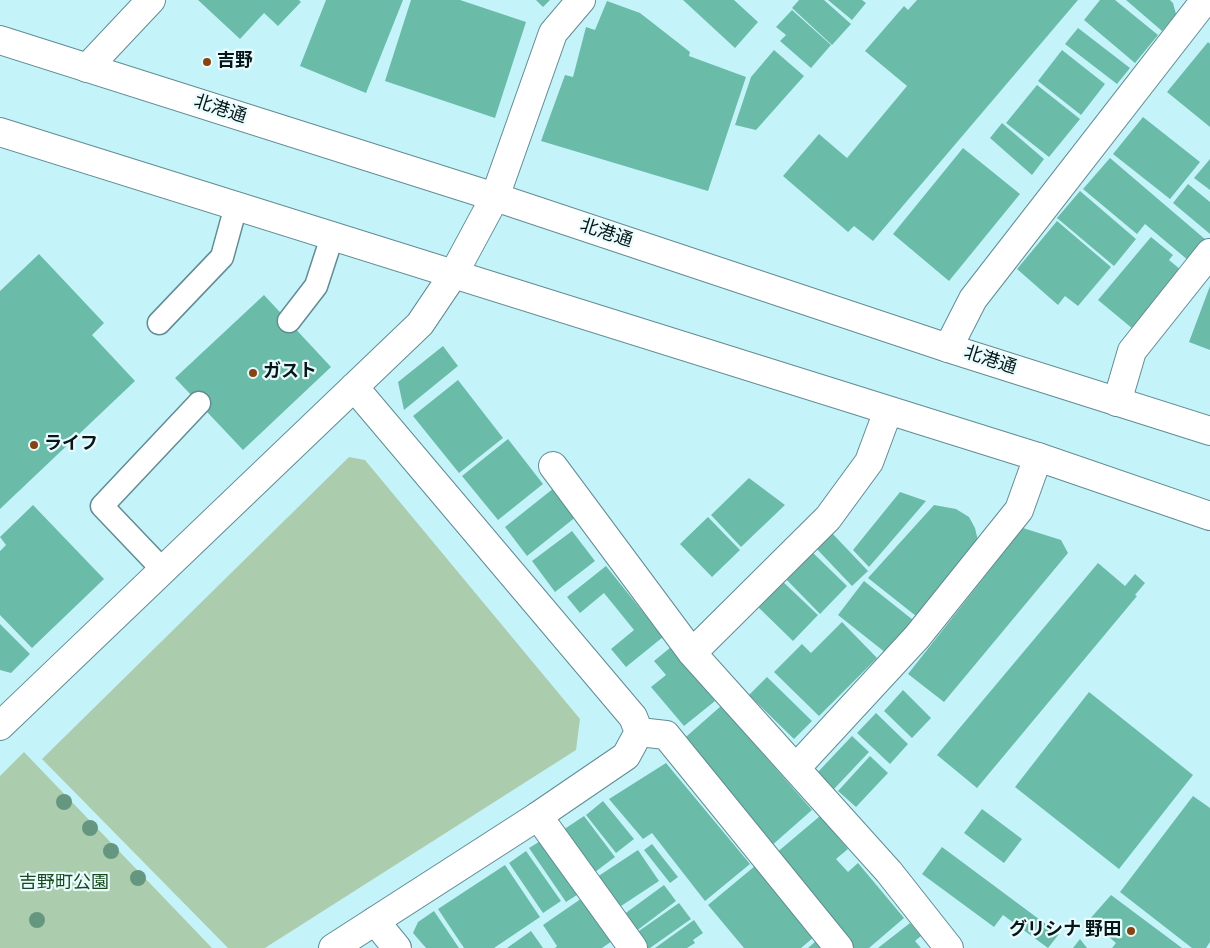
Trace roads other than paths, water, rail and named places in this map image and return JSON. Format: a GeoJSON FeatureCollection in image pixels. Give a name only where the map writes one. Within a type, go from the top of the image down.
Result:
{"type":"FeatureCollection","features":[{"type":"Feature","properties":{"kind":"street"},"geometry":{"type":"LineString","coordinates":[[87,68],[151,0]]}},
{"type":"Feature","properties":{"kind":"street"},"geometry":{"type":"LineString","coordinates":[[2,720],[163,570],[420,324],[453,275],[495,197],[553,33],[581,0]]}},
{"type":"Feature","properties":{"kind":"street"},"geometry":{"type":"LineString","coordinates":[[948,348],[973,299],[1200,8]]}},
{"type":"Feature","properties":{"kind":"street","name":"北港通"},"geometry":{"type":"LineString","coordinates":[[0,40],[495,197],[948,348],[1210,431]]}},
{"type":"Feature","properties":{"kind":"street"},"geometry":{"type":"LineString","coordinates":[[0,132],[1038,457],[1210,516]]}},
{"type":"Feature","properties":{"kind":"street"},"geometry":{"type":"LineString","coordinates":[[1117,402],[1132,351],[1210,253]]}},
{"type":"Feature","properties":{"kind":"street"},"geometry":{"type":"LineString","coordinates":[[354,387],[633,717],[639,732]]}},
{"type":"Feature","properties":{"kind":"street"},"geometry":{"type":"LineString","coordinates":[[692,652],[828,518],[869,462],[888,411]]}},
{"type":"Feature","properties":{"kind":"street"},"geometry":{"type":"LineString","coordinates":[[796,768],[918,637],[1019,510],[1038,457]]}},
{"type":"Feature","properties":{"kind":"street"},"geometry":{"type":"LineString","coordinates":[[553,466],[692,652],[889,872],[948,948]]}},
{"type":"Feature","properties":{"kind":"street"},"geometry":{"type":"LineString","coordinates":[[333,948],[538,816],[626,756],[639,732]]}},
{"type":"Feature","properties":{"kind":"street"},"geometry":{"type":"LineString","coordinates":[[639,732],[666,735],[839,948]]}},
{"type":"Feature","properties":{"kind":"street"},"geometry":{"type":"LineString","coordinates":[[538,816],[633,948]]}},
{"type":"Feature","properties":{"kind":"street"},"geometry":{"type":"LineString","coordinates":[[375,921],[397,948]]}},
{"type":"Feature","properties":{"kind":"lane"},"geometry":{"type":"LineString","coordinates":[[159,324],[222,257],[236,206]]}},
{"type":"Feature","properties":{"kind":"lane"},"geometry":{"type":"LineString","coordinates":[[289,321],[316,286],[332,237]]}},
{"type":"Feature","properties":{"kind":"lane"},"geometry":{"type":"LineString","coordinates":[[163,570],[102,506],[199,403]]}},
{"type":"Feature","properties":{"kind":"place","name":"吉野"},"geometry":{"type":"Point","coordinates":[207,62]}},
{"type":"Feature","properties":{"kind":"place","name":"ガスト"},"geometry":{"type":"Point","coordinates":[253,373]}},
{"type":"Feature","properties":{"kind":"place","name":"ライフ"},"geometry":{"type":"Point","coordinates":[34,445]}},
{"type":"Feature","properties":{"kind":"place","name":"グリシナ 野田"},"geometry":{"type":"Point","coordinates":[1131,931]}},
{"type":"Feature","properties":{"kind":"park label","name":"吉野町公園"},"geometry":{"type":"Point","coordinates":[64,884]}}]}
